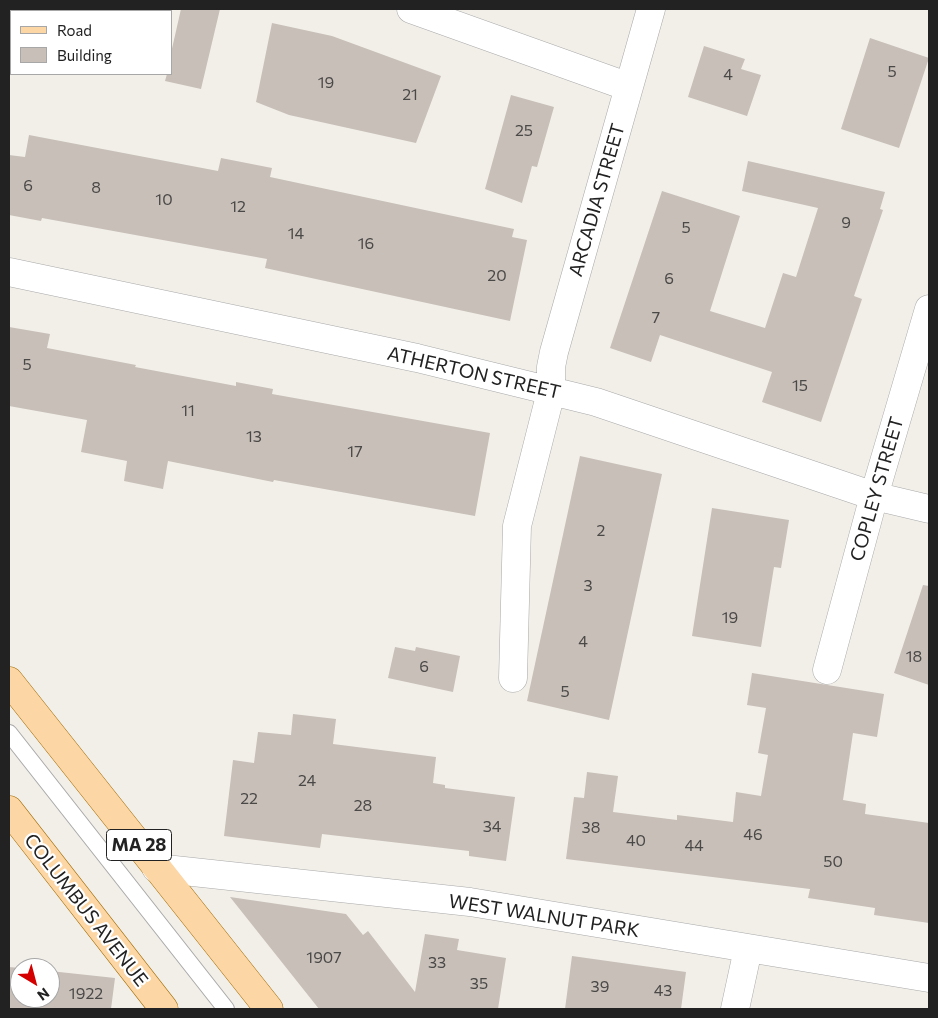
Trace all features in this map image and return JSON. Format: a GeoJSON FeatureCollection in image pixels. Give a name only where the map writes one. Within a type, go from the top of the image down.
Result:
{"type":"FeatureCollection","features":[{"type":"Feature","properties":{"kind":"main road","name":"MA 28"},"geometry":{"type":"LineString","coordinates":[[9,681],[269,1009]]}},
{"type":"Feature","properties":{"kind":"main road","name":"COLUMBUS AVENUE"},"geometry":{"type":"LineString","coordinates":[[9,810],[19,837],[164,1009]]}},
{"type":"Feature","properties":{"kind":"street"},"geometry":{"type":"LineString","coordinates":[[411,9],[629,87]]}},
{"type":"Feature","properties":{"kind":"street","name":"ARCADIA STREET"},"geometry":{"type":"LineString","coordinates":[[513,678],[517,526],[551,392],[554,352],[651,9]]}},
{"type":"Feature","properties":{"kind":"street","name":"ATHERTON STREET"},"geometry":{"type":"LineString","coordinates":[[9,272],[417,358],[605,405],[874,496],[929,509]]}},
{"type":"Feature","properties":{"kind":"street","name":"COPLEY STREET"},"geometry":{"type":"LineString","coordinates":[[828,670],[874,496],[929,309]]}},
{"type":"Feature","properties":{"kind":"street","name":"WEST WALNUT PARK"},"geometry":{"type":"LineString","coordinates":[[156,868],[470,902],[929,978]]}},
{"type":"Feature","properties":{"kind":"street"},"geometry":{"type":"LineString","coordinates":[[735,1009],[748,949]]}},
{"type":"Feature","properties":{"kind":"lane"},"geometry":{"type":"LineString","coordinates":[[9,733],[226,1009]]}},
{"type":"Feature","properties":{"kind":"building"},"geometry":{"type":"Polygon","coordinates":[[[181,9],[220,9],[201,89],[165,81],[167,75],[172,75],[172,49],[181,9]]]}},
{"type":"Feature","properties":{"kind":"building"},"geometry":{"type":"Polygon","coordinates":[[[272,23],[332,36],[441,76],[416,143],[289,115],[256,102],[272,23]]]}},
{"type":"Feature","properties":{"kind":"building"},"geometry":{"type":"Polygon","coordinates":[[[870,38],[929,58],[899,148],[841,129],[870,38]]]}},
{"type":"Feature","properties":{"kind":"building"},"geometry":{"type":"Polygon","coordinates":[[[704,46],[745,59],[741,69],[761,75],[747,116],[688,97],[704,46]]]}},
{"type":"Feature","properties":{"kind":"building"},"geometry":{"type":"Polygon","coordinates":[[[511,95],[554,107],[537,167],[532,166],[522,203],[485,189],[511,95]]]}},
{"type":"Feature","properties":{"kind":"building"},"geometry":{"type":"Polygon","coordinates":[[[29,135],[218,171],[221,158],[272,168],[270,177],[514,229],[512,237],[527,240],[510,321],[265,268],[267,259],[42,218],[41,221],[9,215],[9,155],[25,157],[29,135]]]}},
{"type":"Feature","properties":{"kind":"building"},"geometry":{"type":"Polygon","coordinates":[[[748,161],[885,192],[880,209],[883,210],[854,296],[862,299],[821,422],[762,402],[772,372],[660,335],[651,362],[610,348],[662,191],[740,216],[710,311],[765,328],[783,273],[796,277],[818,208],[742,191],[748,161]]]}},
{"type":"Feature","properties":{"kind":"building"},"geometry":{"type":"Polygon","coordinates":[[[9,327],[50,334],[47,348],[236,386],[236,382],[273,389],[272,394],[490,433],[475,516],[274,480],[273,482],[168,461],[163,489],[124,481],[127,461],[81,452],[87,420],[9,406],[9,327]]]}},
{"type":"Feature","properties":{"kind":"building"},"geometry":{"type":"Polygon","coordinates":[[[580,456],[662,474],[609,720],[527,701],[580,456]]]}},
{"type":"Feature","properties":{"kind":"building"},"geometry":{"type":"Polygon","coordinates":[[[712,508],[789,520],[781,568],[774,567],[761,647],[692,636],[712,508]]]}},
{"type":"Feature","properties":{"kind":"building"},"geometry":{"type":"Polygon","coordinates":[[[923,585],[929,586],[929,685],[894,673],[923,585]]]}},
{"type":"Feature","properties":{"kind":"building"},"geometry":{"type":"Polygon","coordinates":[[[395,647],[415,651],[416,647],[460,656],[453,692],[388,678],[395,647]]]}},
{"type":"Feature","properties":{"kind":"building"},"geometry":{"type":"Polygon","coordinates":[[[752,673],[884,694],[877,737],[853,733],[843,800],[866,804],[865,814],[929,823],[929,923],[874,915],[875,908],[808,898],[810,889],[566,859],[574,797],[584,798],[587,772],[618,776],[613,812],[677,820],[677,815],[733,822],[736,792],[761,796],[768,755],[758,753],[766,708],[747,705],[752,673]]]}},
{"type":"Feature","properties":{"kind":"building"},"geometry":{"type":"Polygon","coordinates":[[[293,714],[336,719],[333,744],[436,757],[433,783],[445,785],[445,788],[515,797],[506,861],[469,856],[469,851],[322,834],[320,848],[224,836],[233,760],[254,763],[258,732],[291,735],[293,714]]]}},
{"type":"Feature","properties":{"kind":"building"},"geometry":{"type":"Polygon","coordinates":[[[230,897],[346,914],[363,935],[368,931],[415,992],[425,934],[459,939],[457,950],[506,958],[498,1009],[319,1009],[230,897]]]}},
{"type":"Feature","properties":{"kind":"building"},"geometry":{"type":"Polygon","coordinates":[[[572,956],[686,972],[681,1009],[565,1009],[572,956]]]}},
{"type":"Feature","properties":{"kind":"building"},"geometry":{"type":"Polygon","coordinates":[[[9,967],[10,1008],[60,1008],[60,972],[115,978],[111,1009],[9,1009],[9,967]]]}}]}
